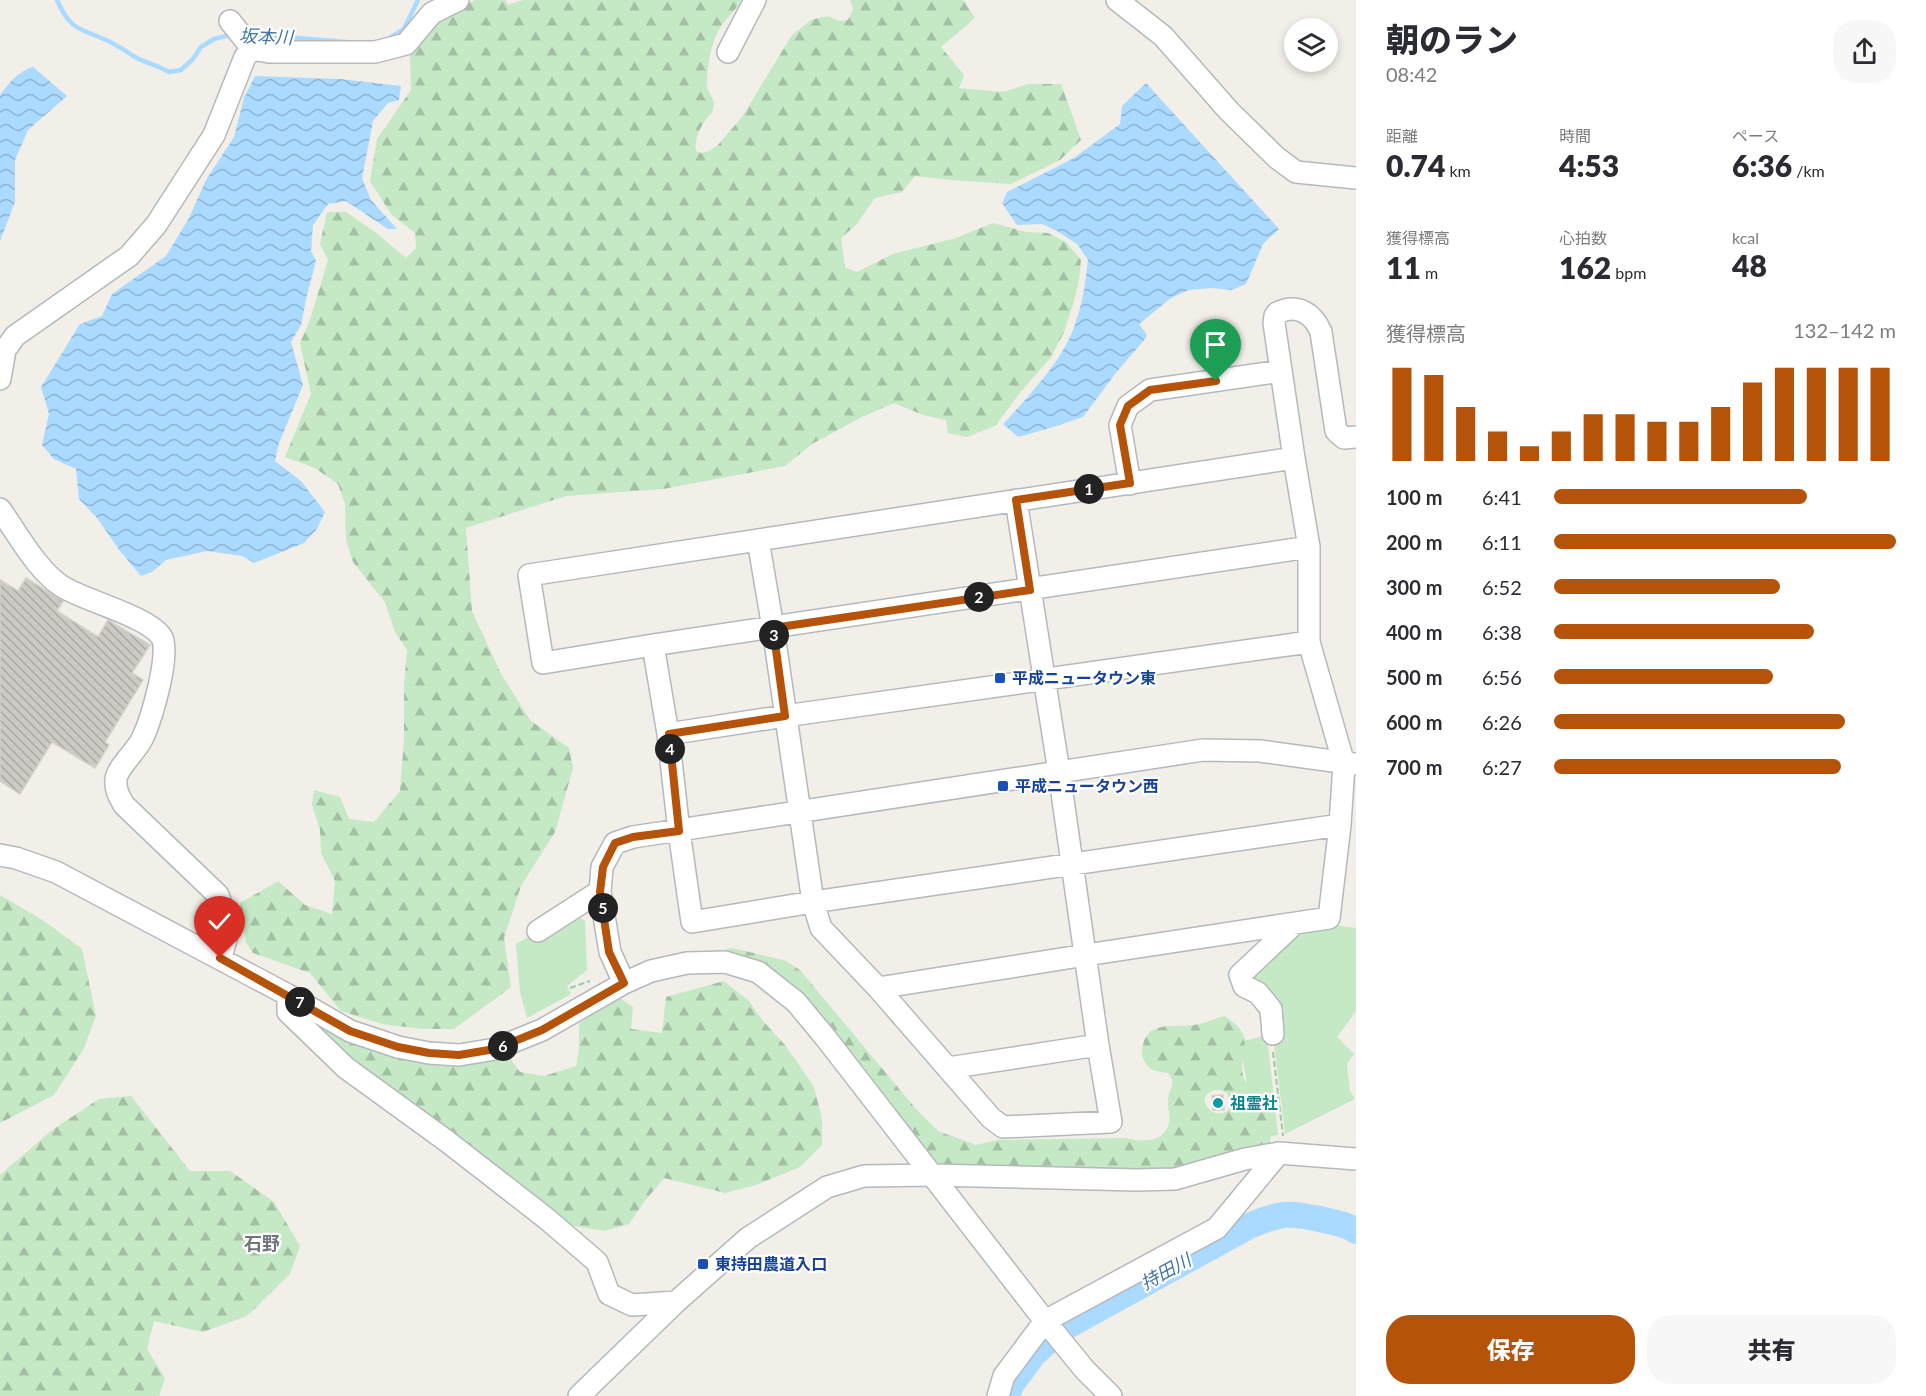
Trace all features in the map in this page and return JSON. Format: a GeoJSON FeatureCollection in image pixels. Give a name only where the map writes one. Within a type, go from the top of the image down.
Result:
{"type":"FeatureCollection","features":[{"type":"Feature","properties":{"kind":"street"},"geometry":{"type":"LineString","coordinates":[[0,379],[5,350],[15,336],[129,256],[156,225],[214,135],[245,57],[241,35],[375,52],[406,44],[432,13],[458,0]]}},
{"type":"Feature","properties":{"kind":"street"},"geometry":{"type":"LineString","coordinates":[[728,52],[755,0]]}},
{"type":"Feature","properties":{"kind":"street"},"geometry":{"type":"LineString","coordinates":[[1117,0],[1163,36],[1229,111],[1277,158],[1296,172],[1356,178]]}},
{"type":"Feature","properties":{"kind":"street"},"geometry":{"type":"LineString","coordinates":[[878,988],[1329,918],[1350,764],[1309,642],[1309,547],[1274,323],[1275,316],[1281,310],[1302,309],[1313,318],[1322,332],[1336,431],[1344,438],[1356,437]]}},
{"type":"Feature","properties":{"kind":"street"},"geometry":{"type":"LineString","coordinates":[[1130,483],[1120,425],[1128,406],[1150,390],[1281,371]]}},
{"type":"Feature","properties":{"kind":"street"},"geometry":{"type":"LineString","coordinates":[[1294,458],[529,574],[543,663],[1309,547]]}},
{"type":"Feature","properties":{"kind":"street"},"geometry":{"type":"LineString","coordinates":[[758,540],[813,902],[821,928],[878,988],[991,1118],[1003,1127],[1110,1122],[1059,772],[1016,500]]}},
{"type":"Feature","properties":{"kind":"street"},"geometry":{"type":"LineString","coordinates":[[0,509],[42,568],[62,586],[143,622],[162,636],[166,651],[143,738],[116,777],[116,792],[124,805],[218,895],[229,928],[220,958]]}},
{"type":"Feature","properties":{"kind":"street"},"geometry":{"type":"LineString","coordinates":[[669,734],[1309,642]]}},
{"type":"Feature","properties":{"kind":"street"},"geometry":{"type":"LineString","coordinates":[[653,645],[669,734],[679,831],[692,922],[813,902],[1340,825]]}},
{"type":"Feature","properties":{"kind":"street"},"geometry":{"type":"LineString","coordinates":[[624,983],[609,952],[600,891],[603,867],[615,843],[633,837],[1203,750],[1260,751],[1350,764]]}},
{"type":"Feature","properties":{"kind":"street"},"geometry":{"type":"LineString","coordinates":[[0,855],[56,872],[220,958],[350,1031],[398,1047],[429,1053],[459,1055],[495,1049],[542,1030],[624,983],[651,971],[687,963],[725,962],[758,972],[796,1002],[825,1036],[1048,1324],[1085,1370],[1111,1396]]}},
{"type":"Feature","properties":{"kind":"street"},"geometry":{"type":"LineString","coordinates":[[538,931],[600,891]]}},
{"type":"Feature","properties":{"kind":"street"},"geometry":{"type":"LineString","coordinates":[[1273,1034],[1271,1009],[1258,993],[1244,986],[1240,975],[1294,924]]}},
{"type":"Feature","properties":{"kind":"street"},"geometry":{"type":"LineString","coordinates":[[288,995],[288,1012],[346,1068],[448,1142],[547,1219],[597,1262],[609,1294],[632,1305],[676,1302]]}},
{"type":"Feature","properties":{"kind":"street"},"geometry":{"type":"LineString","coordinates":[[948,1068],[1098,1045]]}},
{"type":"Feature","properties":{"kind":"street"},"geometry":{"type":"LineString","coordinates":[[998,1396],[1004,1376],[1048,1324],[1216,1228],[1279,1153]]}},
{"type":"Feature","properties":{"kind":"street"},"geometry":{"type":"LineString","coordinates":[[579,1396],[676,1302],[748,1238],[827,1187],[864,1176],[1175,1179],[1245,1159],[1279,1153],[1356,1159]]}},
{"type":"Feature","properties":{"kind":"path"},"geometry":{"type":"LineString","coordinates":[[570,988],[592,980]]}},
{"type":"Feature","properties":{"kind":"path"},"geometry":{"type":"LineString","coordinates":[[1273,1034],[1271,1035],[1281,1125]]}},
{"type":"Feature","properties":{"kind":"green space"},"geometry":{"type":"Polygon","coordinates":[[[475,0],[505,0],[508,5],[523,0],[741,0],[721,26],[712,46],[707,84],[714,106],[696,140],[696,151],[701,153],[717,146],[742,117],[792,35],[811,20],[827,16],[840,21],[848,20],[853,9],[850,0],[963,0],[975,18],[941,47],[964,75],[959,88],[1003,92],[1028,84],[1061,84],[1081,140],[1060,160],[1011,184],[915,176],[902,192],[875,198],[856,225],[841,238],[845,267],[857,272],[893,254],[956,238],[993,223],[1026,232],[1048,233],[1066,242],[1081,260],[1079,280],[1064,332],[1051,357],[995,426],[967,437],[948,433],[946,420],[923,415],[894,403],[812,444],[785,466],[663,489],[566,496],[466,528],[472,611],[501,674],[530,720],[569,748],[573,768],[555,832],[521,886],[504,938],[511,987],[454,1029],[423,1029],[382,1024],[341,1011],[310,973],[253,953],[246,943],[240,903],[278,881],[305,905],[332,914],[335,881],[321,853],[320,830],[312,805],[314,790],[340,797],[349,819],[374,822],[400,791],[407,650],[395,632],[385,602],[353,562],[346,539],[345,504],[338,484],[315,468],[285,457],[311,394],[300,343],[309,323],[328,260],[320,244],[327,212],[346,212],[406,258],[416,248],[415,233],[391,214],[370,181],[377,139],[411,90],[410,54],[450,13],[475,0]]]}},
{"type":"Feature","properties":{"kind":"green space"},"geometry":{"type":"Polygon","coordinates":[[[0,895],[44,921],[82,949],[96,1016],[83,1050],[54,1095],[0,1123],[0,895]]]}},
{"type":"Feature","properties":{"kind":"green space"},"geometry":{"type":"Polygon","coordinates":[[[579,917],[585,921],[587,970],[567,986],[571,994],[527,1018],[520,992],[516,944],[538,931],[545,936],[579,917]]]}},
{"type":"Feature","properties":{"kind":"green space"},"geometry":{"type":"Polygon","coordinates":[[[1334,925],[1356,928],[1356,1011],[1337,1037],[1354,1054],[1347,1064],[1350,1091],[1355,1099],[1285,1134],[1273,1036],[1251,975],[1298,932],[1334,925]]]}},
{"type":"Feature","properties":{"kind":"green space"},"geometry":{"type":"Polygon","coordinates":[[[733,948],[786,961],[800,970],[916,1109],[938,1131],[976,1145],[998,1140],[1125,1138],[1145,1141],[1157,1138],[1166,1130],[1169,1123],[1168,1099],[1172,1080],[1168,1073],[1153,1070],[1147,1066],[1142,1056],[1146,1037],[1156,1028],[1205,1023],[1224,1016],[1236,1024],[1242,1032],[1244,1040],[1243,1074],[1246,1083],[1257,1089],[1264,1099],[1270,1144],[1268,1147],[1219,1160],[1151,1174],[949,1166],[936,1162],[926,1154],[876,1089],[870,1077],[725,953],[726,949],[733,948]],[[1214,1090],[1204,1099],[1210,1110],[1216,1113],[1228,1111],[1230,1102],[1227,1093],[1214,1090]]]}},
{"type":"Feature","properties":{"kind":"green space"},"geometry":{"type":"Polygon","coordinates":[[[724,981],[749,1001],[763,1021],[785,1045],[814,1087],[822,1119],[822,1145],[800,1167],[756,1185],[725,1193],[664,1178],[629,1224],[604,1231],[564,1224],[345,1057],[301,1011],[374,1051],[419,1062],[453,1066],[508,1056],[520,1072],[544,1076],[576,1066],[579,1050],[579,1024],[594,1011],[621,999],[633,1007],[631,1029],[662,1033],[666,997],[724,981]]]}},
{"type":"Feature","properties":{"kind":"green space"},"geometry":{"type":"Polygon","coordinates":[[[1267,1035],[1278,1135],[1256,1140],[1240,1042],[1267,1035]]]}},
{"type":"Feature","properties":{"kind":"green space"},"geometry":{"type":"Polygon","coordinates":[[[131,1096],[190,1171],[230,1171],[274,1202],[300,1246],[290,1274],[247,1316],[203,1332],[154,1321],[147,1349],[165,1378],[159,1396],[0,1396],[0,1175],[52,1130],[99,1099],[131,1096]]]}},
{"type":"Feature","properties":{"kind":"water"},"geometry":{"type":"Polygon","coordinates":[[[33,67],[67,96],[28,130],[15,160],[15,202],[0,241],[0,95],[18,74],[33,67]]]}},
{"type":"Feature","properties":{"kind":"water"},"geometry":{"type":"Polygon","coordinates":[[[255,76],[340,79],[401,86],[399,100],[388,103],[373,121],[362,178],[371,200],[397,229],[388,229],[346,201],[328,204],[313,225],[311,251],[316,261],[301,325],[291,342],[303,385],[279,443],[275,461],[301,481],[325,512],[317,529],[304,543],[254,563],[242,556],[207,551],[166,560],[152,572],[141,576],[97,518],[79,499],[76,469],[54,459],[42,445],[49,414],[41,387],[80,324],[102,316],[112,294],[166,256],[189,218],[206,180],[234,137],[244,98],[255,76]]]}},
{"type":"Feature","properties":{"kind":"water"},"geometry":{"type":"Polygon","coordinates":[[[1146,83],[1279,229],[1263,244],[1246,284],[1232,290],[1211,288],[1189,290],[1171,298],[1139,324],[1147,335],[1145,339],[1083,417],[1018,437],[1003,424],[1045,376],[1066,345],[1078,315],[1088,260],[1077,244],[1057,231],[1042,224],[1017,225],[1002,203],[1007,192],[1074,158],[1120,124],[1122,106],[1146,83]]]}},
{"type":"Feature","properties":{"kind":"building"},"geometry":{"type":"Polygon","coordinates":[[[26,578],[63,601],[57,611],[98,637],[108,620],[150,645],[132,673],[143,680],[105,742],[109,745],[95,768],[52,742],[20,794],[0,781],[0,580],[18,591],[26,578]]]}},
{"type":"Feature","properties":{"kind":"building","name":"祖霊社"},"geometry":{"type":"Polygon","coordinates":[[[1223,1095],[1224,1110],[1213,1110],[1212,1096],[1223,1095]]]}},
{"type":"Feature","properties":{"kind":"waterway","name":"坂本川"},"geometry":{"type":"LineString","coordinates":[[57,0],[66,17],[76,27],[169,72],[181,70],[193,59],[201,47],[214,39],[234,34]]}},
{"type":"Feature","properties":{"kind":"waterway","name":"坂本川"},"geometry":{"type":"LineString","coordinates":[[388,39],[404,29],[418,0]]}},
{"type":"Feature","properties":{"kind":"waterway","name":"坂本川"},"geometry":{"type":"LineString","coordinates":[[248,34],[347,42]]}},
{"type":"Feature","properties":{"kind":"waterway","name":"持田川"},"geometry":{"type":"LineString","coordinates":[[1007,1396],[1011,1385],[1033,1355],[1060,1330],[1249,1226],[1278,1216],[1294,1215],[1341,1224],[1356,1231]]}},
{"type":"Feature","properties":{"kind":"place","name":"平成ニュータウン東"},"geometry":{"type":"Point","coordinates":[1000,678]}},
{"type":"Feature","properties":{"kind":"place","name":"平成ニュータウン西"},"geometry":{"type":"Point","coordinates":[1003,786]}},
{"type":"Feature","properties":{"kind":"place","name":"祖霊社"},"geometry":{"type":"Point","coordinates":[1218,1103]}},
{"type":"Feature","properties":{"kind":"place","name":"東持田農道入口"},"geometry":{"type":"Point","coordinates":[703,1264]}},
{"type":"Feature","properties":{"kind":"district","name":"石野"},"geometry":{"type":"Point","coordinates":[262,1244]}},
{"type":"Feature","properties":{"kind":"route"},"geometry":{"type":"LineString","coordinates":[[220,958],[350,1031],[398,1047],[429,1053],[459,1055],[495,1049],[542,1030],[624,983],[609,952],[600,892],[603,867],[615,843],[633,837],[679,831],[669,734],[785,716],[773,628],[1030,590],[1016,500],[1130,483],[1120,425],[1128,406],[1150,390],[1216,381]]}}]}
